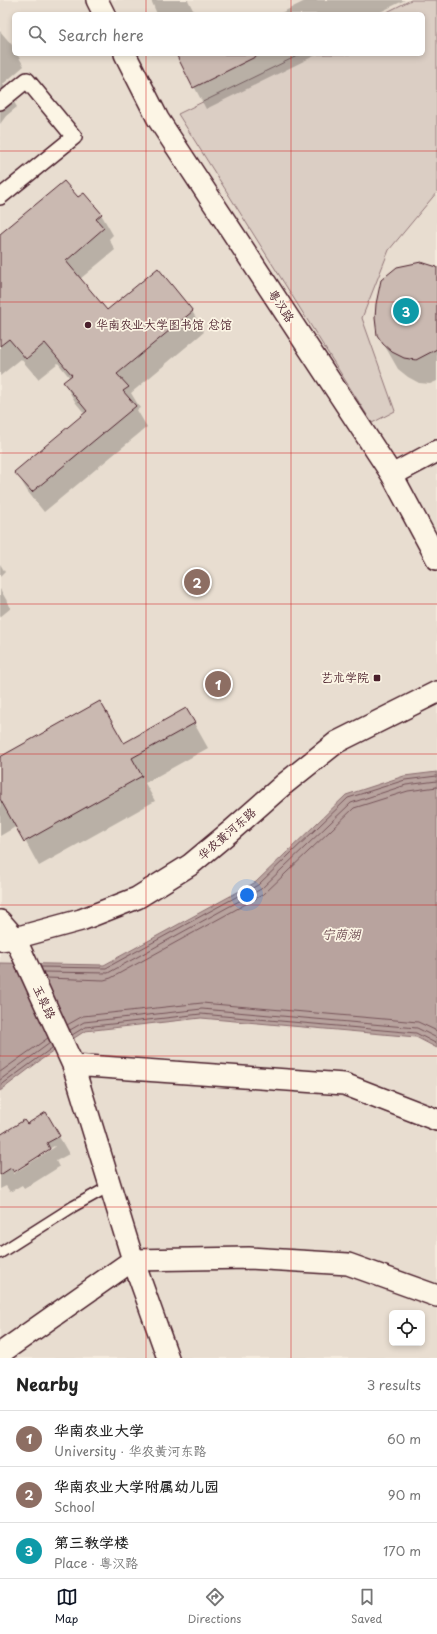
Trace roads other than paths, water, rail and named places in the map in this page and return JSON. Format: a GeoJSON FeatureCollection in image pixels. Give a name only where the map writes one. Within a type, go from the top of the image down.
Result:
{"type":"FeatureCollection","features":[{"type":"Feature","properties":{"kind":"street"},"geometry":{"type":"LineString","coordinates":[[97,0],[103,12]]}},
{"type":"Feature","properties":{"kind":"street","name":"粤汉路"},"geometry":{"type":"LineString","coordinates":[[126,56],[158,119],[392,475],[437,559]]}},
{"type":"Feature","properties":{"kind":"street"},"geometry":{"type":"LineString","coordinates":[[0,102],[28,80],[74,137],[0,197]]}},
{"type":"Feature","properties":{"kind":"street"},"geometry":{"type":"LineString","coordinates":[[392,475],[437,451]]}},
{"type":"Feature","properties":{"kind":"street","name":"华农黄河东路"},"geometry":{"type":"LineString","coordinates":[[7,939],[81,920],[137,898],[190,865],[282,785],[337,742],[437,692]]}},
{"type":"Feature","properties":{"kind":"street","name":"玉泉路"},"geometry":{"type":"LineString","coordinates":[[0,920],[7,939],[73,1065],[133,1260],[168,1358]]}},
{"type":"Feature","properties":{"kind":"street"},"geometry":{"type":"LineString","coordinates":[[73,1065],[344,1084],[437,1120]]}},
{"type":"Feature","properties":{"kind":"street"},"geometry":{"type":"LineString","coordinates":[[0,1356],[5,1350],[133,1260],[249,1258],[348,1264],[437,1296]]}},
{"type":"Feature","properties":{"kind":"lane"},"geometry":{"type":"LineString","coordinates":[[0,1253],[74,1206],[110,1186]]}},
{"type":"Feature","properties":{"kind":"water","name":"宁荫湖"},"geometry":{"type":"Polygon","coordinates":[[[437,772],[437,1048],[416,1037],[201,1018],[85,1031],[42,1059],[0,1091],[0,963],[104,965],[256,882],[346,795],[404,776],[437,772]]]}},
{"type":"Feature","properties":{"kind":"place","name":"第三教学楼"},"geometry":{"type":"Point","coordinates":[406,311]}},
{"type":"Feature","properties":{"kind":"place","name":"华南农业大学图书馆 总馆"},"geometry":{"type":"Point","coordinates":[88,325]}},
{"type":"Feature","properties":{"kind":"place","name":"华南农业大学附属幼儿园"},"geometry":{"type":"Point","coordinates":[197,582]}},
{"type":"Feature","properties":{"kind":"place","name":"艺术学院"},"geometry":{"type":"Point","coordinates":[377,678]}},
{"type":"Feature","properties":{"kind":"place","name":"华南农业大学"},"geometry":{"type":"Point","coordinates":[218,684]}}]}
